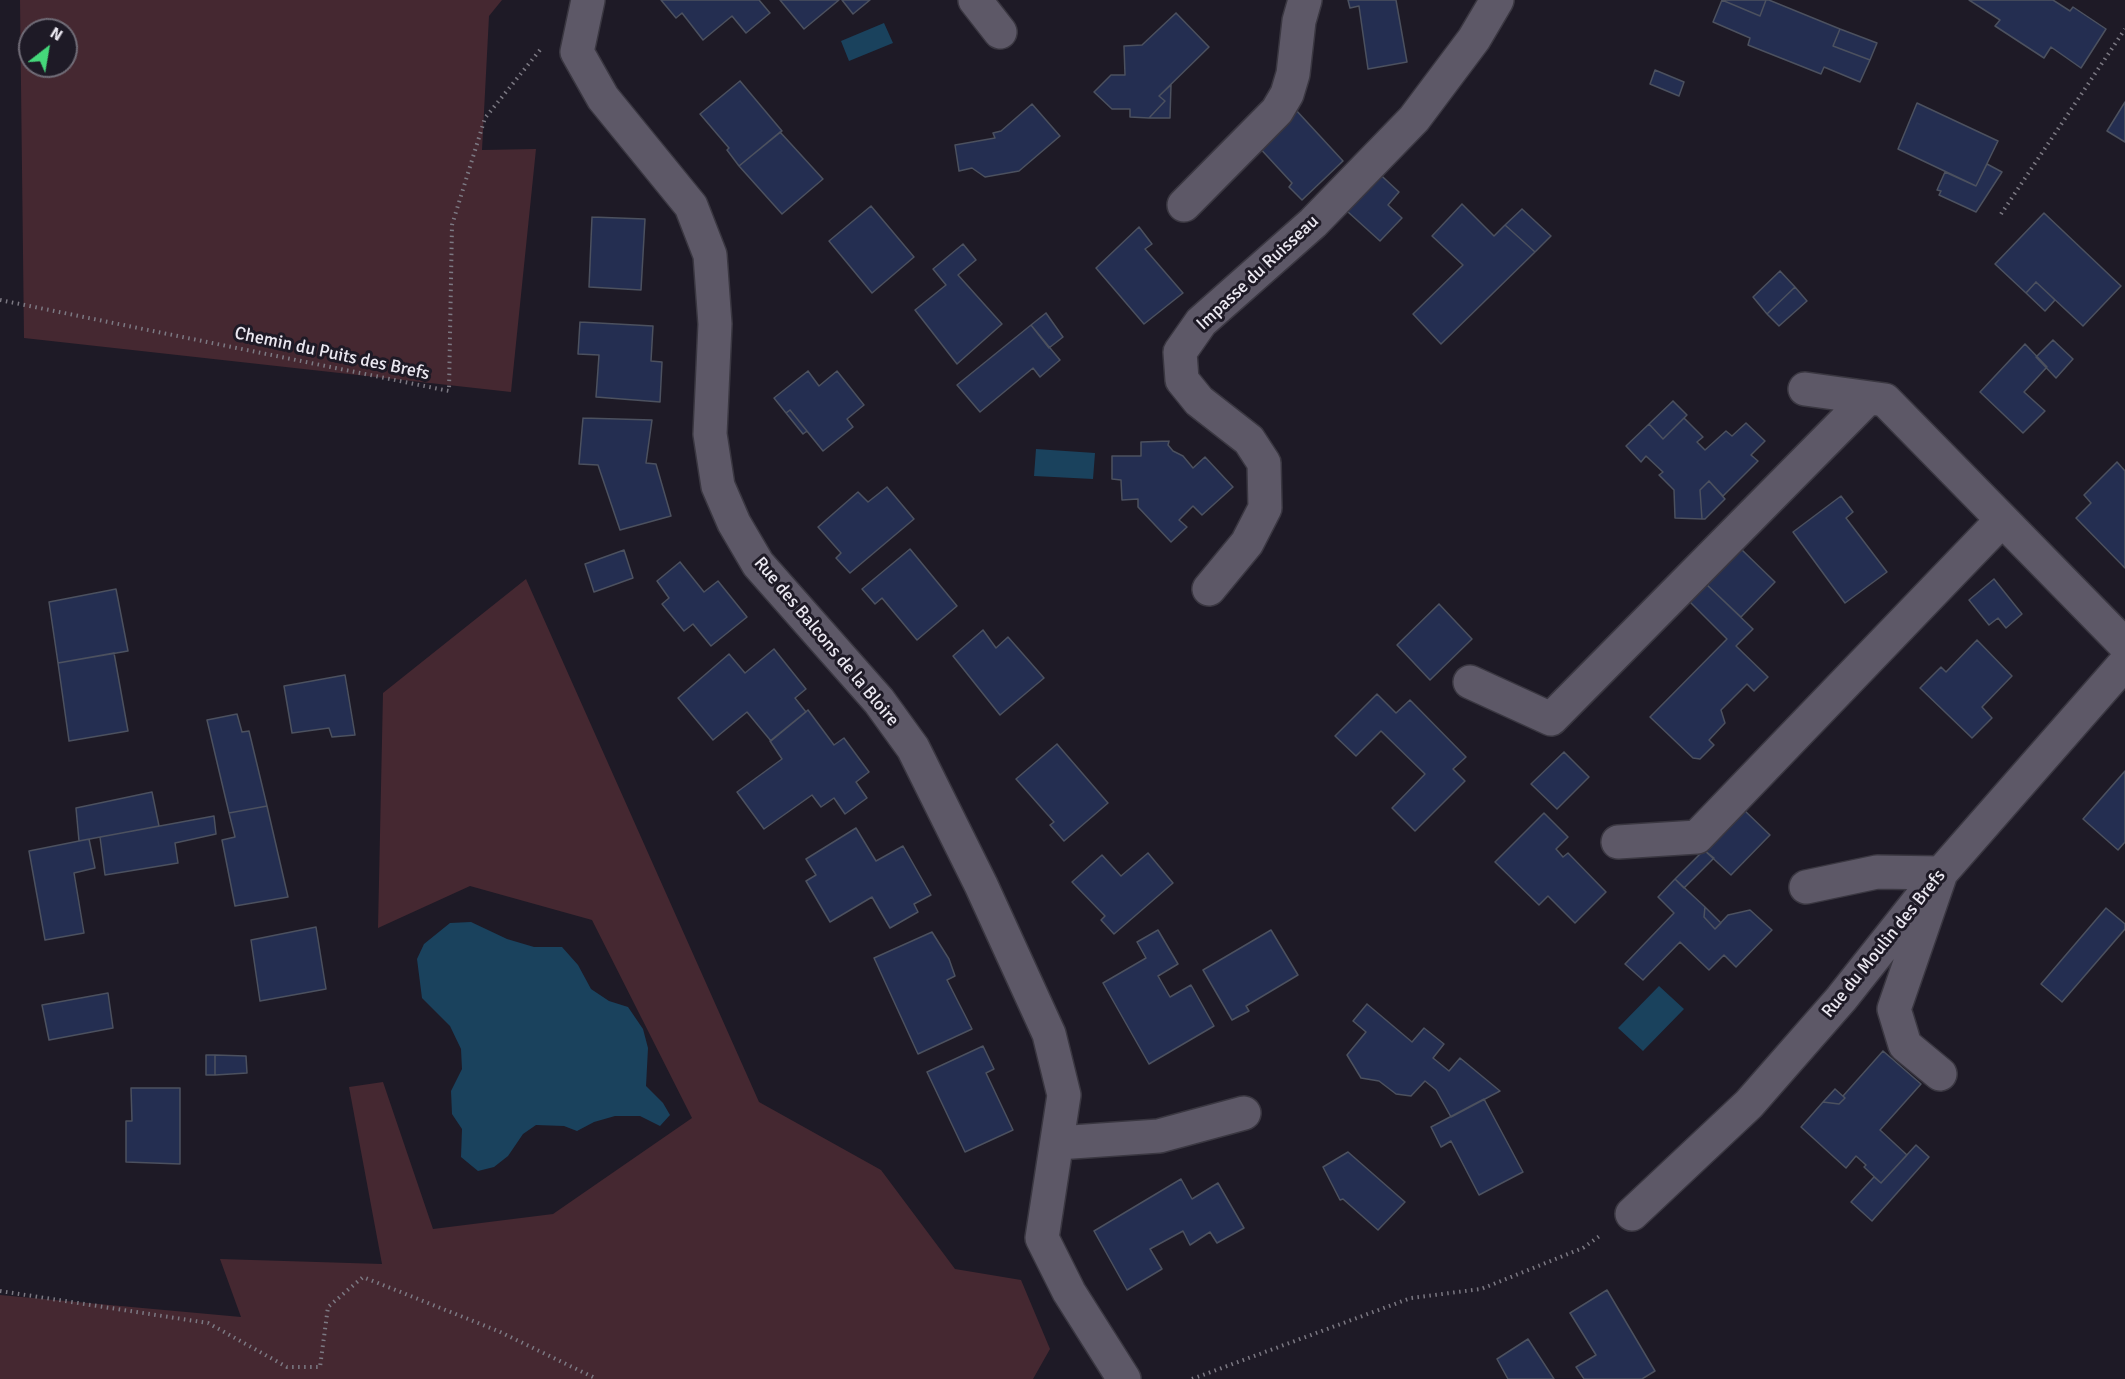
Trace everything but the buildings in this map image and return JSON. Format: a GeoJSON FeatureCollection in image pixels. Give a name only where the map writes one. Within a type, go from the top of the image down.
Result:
{"type":"FeatureCollection","features":[{"type":"Feature","properties":{"kind":"street","name":"Rue des Balcons de la Bloire"},"geometry":{"type":"LineString","coordinates":[[588,0],[577,52],[603,98],[691,206],[710,255],[715,324],[710,434],[718,486],[734,523],[758,564],[879,701],[913,748],[981,885],[1049,1034],[1064,1095],[1042,1238],[1069,1292],[1124,1379]]}},
{"type":"Feature","properties":{"kind":"street"},"geometry":{"type":"LineString","coordinates":[[975,0],[1000,32]]}},
{"type":"Feature","properties":{"kind":"street"},"geometry":{"type":"LineString","coordinates":[[1184,205],[1277,111],[1287,94],[1293,74],[1299,21],[1305,0]]}},
{"type":"Feature","properties":{"kind":"street","name":"Impasse du Ruisseau"},"geometry":{"type":"LineString","coordinates":[[1209,589],[1247,543],[1265,508],[1264,463],[1250,440],[1199,401],[1182,380],[1180,352],[1201,322],[1313,223],[1414,119],[1474,39],[1497,0]]}},
{"type":"Feature","properties":{"kind":"street"},"geometry":{"type":"LineString","coordinates":[[1805,389],[1885,400],[2125,645]]}},
{"type":"Feature","properties":{"kind":"street"},"geometry":{"type":"LineString","coordinates":[[1470,682],[1551,718],[1868,398]]}},
{"type":"Feature","properties":{"kind":"street"},"geometry":{"type":"LineString","coordinates":[[1618,842],[1697,837],[2002,520]]}},
{"type":"Feature","properties":{"kind":"street","name":"Rue du Moulin des Brefs"},"geometry":{"type":"LineString","coordinates":[[1632,1214],[1749,1104],[1840,999],[1941,873],[2125,663]]}},
{"type":"Feature","properties":{"kind":"street"},"geometry":{"type":"LineString","coordinates":[[1806,887],[1877,872],[1941,873],[1894,1009],[1905,1044],[1940,1074]]}},
{"type":"Feature","properties":{"kind":"street"},"geometry":{"type":"LineString","coordinates":[[1058,1143],[1159,1136],[1244,1113]]}},
{"type":"Feature","properties":{"kind":"path"},"geometry":{"type":"LineString","coordinates":[[2001,214],[2125,29]]}},
{"type":"Feature","properties":{"kind":"path","name":"Chemin du Puits des Brefs"},"geometry":{"type":"LineString","coordinates":[[0,300],[449,392],[452,225],[485,118],[543,45]]}},
{"type":"Feature","properties":{"kind":"path"},"geometry":{"type":"LineString","coordinates":[[1192,1379],[1411,1298],[1481,1289],[1582,1248],[1632,1214]]}},
{"type":"Feature","properties":{"kind":"path"},"geometry":{"type":"LineString","coordinates":[[0,1291],[208,1323],[287,1367],[320,1367],[328,1307],[363,1277],[498,1331],[597,1379]]}},
{"type":"Feature","properties":{"kind":"shaded area"},"geometry":{"type":"Polygon","coordinates":[[[20,0],[502,0],[489,16],[482,150],[536,149],[511,392],[24,338],[21,78],[78,78],[78,18],[20,18],[20,0]]]}},
{"type":"Feature","properties":{"kind":"shaded area"},"geometry":{"type":"Polygon","coordinates":[[[526,579],[759,1102],[881,1170],[955,1269],[1021,1280],[1050,1349],[1033,1379],[0,1379],[0,1295],[241,1317],[220,1259],[382,1264],[349,1087],[383,1082],[433,1229],[553,1214],[692,1118],[592,920],[470,886],[378,928],[383,693],[526,579]]]}},
{"type":"Feature","properties":{"kind":"water"},"geometry":{"type":"Polygon","coordinates":[[[884,23],[893,43],[849,61],[841,41],[884,23]]]}},
{"type":"Feature","properties":{"kind":"water"},"geometry":{"type":"Polygon","coordinates":[[[1036,449],[1095,453],[1093,479],[1034,476],[1036,449]]]}},
{"type":"Feature","properties":{"kind":"water"},"geometry":{"type":"Polygon","coordinates":[[[471,922],[507,939],[534,947],[562,947],[578,965],[591,989],[609,1001],[628,1007],[643,1029],[648,1048],[646,1086],[663,1103],[670,1115],[660,1126],[640,1116],[615,1116],[594,1122],[577,1131],[564,1126],[536,1125],[523,1134],[508,1156],[494,1167],[478,1171],[461,1157],[462,1129],[452,1114],[451,1091],[462,1069],[461,1049],[450,1026],[422,998],[417,959],[424,944],[450,923],[471,922]]]}},
{"type":"Feature","properties":{"kind":"water"},"geometry":{"type":"Polygon","coordinates":[[[1659,986],[1684,1009],[1643,1051],[1618,1028],[1659,986]]]}}]}
